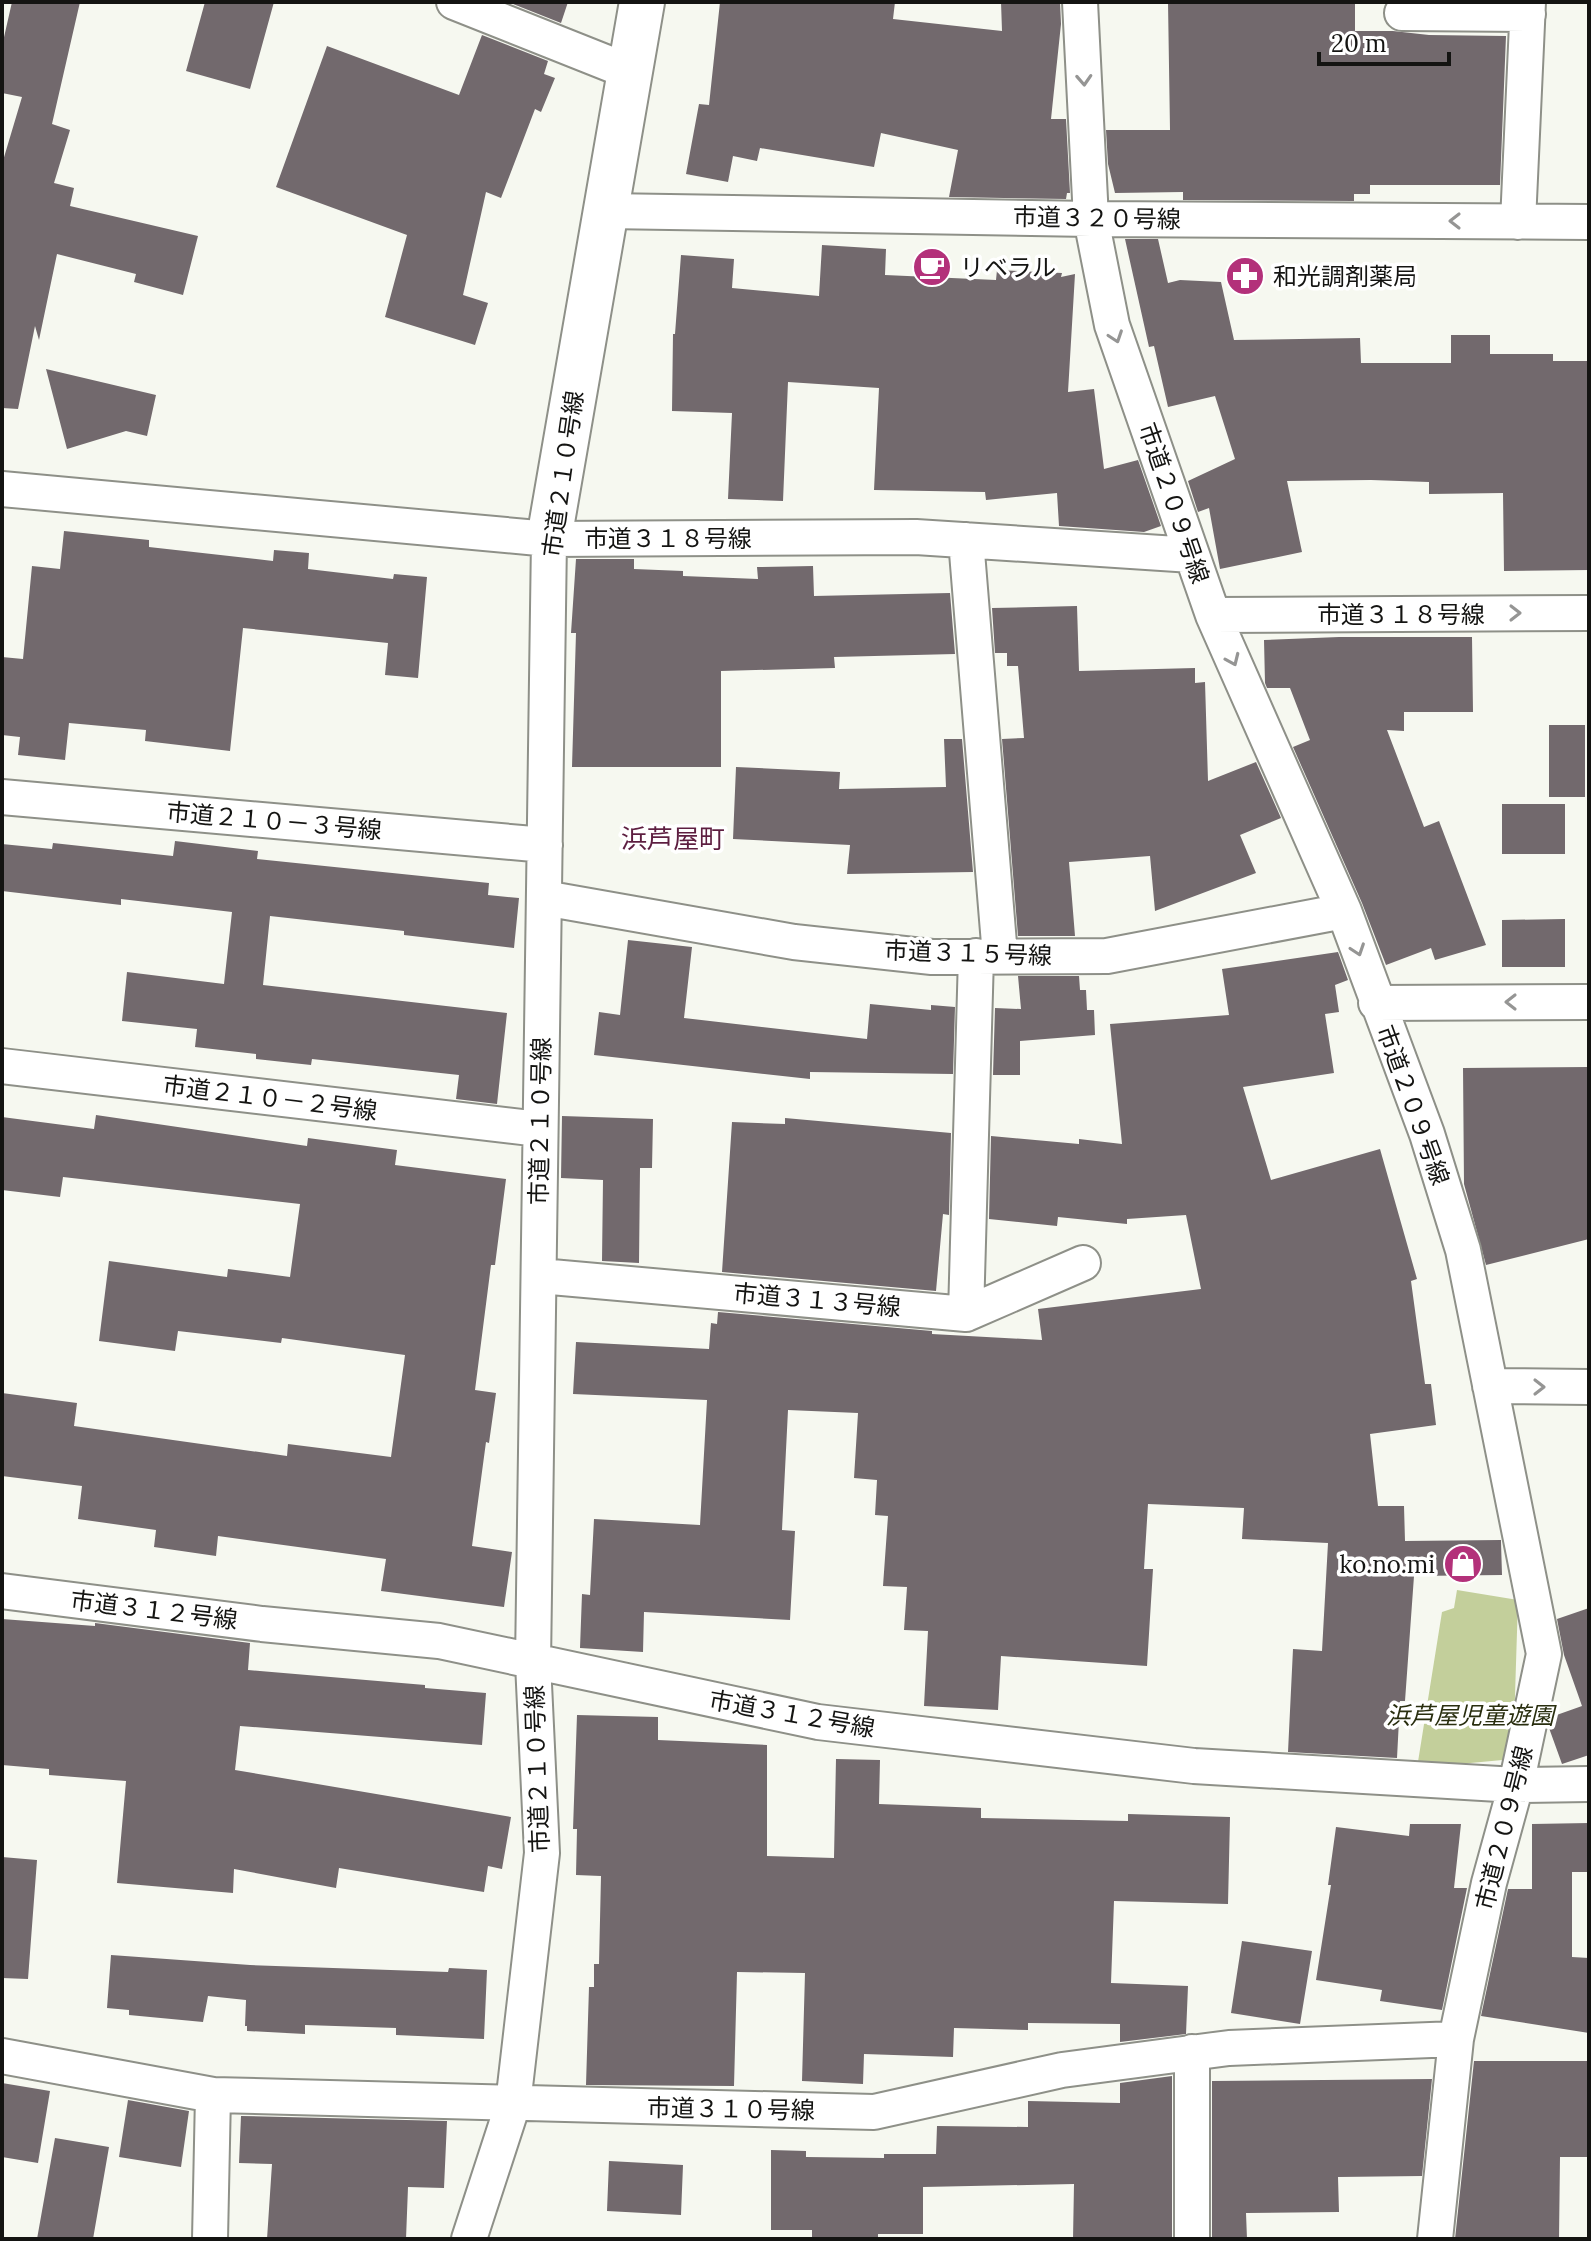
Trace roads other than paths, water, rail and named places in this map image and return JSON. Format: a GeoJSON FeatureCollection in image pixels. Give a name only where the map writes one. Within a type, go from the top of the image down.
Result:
{"type":"FeatureCollection","features":[{"type":"Feature","properties":{"kind":"street"},"geometry":{"type":"LineString","coordinates":[[454,2],[630,72]]}},
{"type":"Feature","properties":{"kind":"street","name":"市道２１０号線"},"geometry":{"type":"LineString","coordinates":[[469,2239],[513,2104],[542,1853],[533,1663],[549,539],[642,2]]}},
{"type":"Feature","properties":{"kind":"street","name":"市道２０９号線"},"geometry":{"type":"LineString","coordinates":[[1080,2],[1091,219],[1112,325],[1213,615],[1344,911],[1427,1134],[1463,1250],[1544,1654],[1516,1785],[1489,1883],[1456,2039],[1435,2239]]}},
{"type":"Feature","properties":{"kind":"street"},"geometry":{"type":"LineString","coordinates":[[1402,13],[1528,8],[1518,222]]}},
{"type":"Feature","properties":{"kind":"street","name":"市道３２０号線"},"geometry":{"type":"LineString","coordinates":[[606,211],[1091,219],[1589,222]]}},
{"type":"Feature","properties":{"kind":"street","name":"市道３１８号線"},"geometry":{"type":"LineString","coordinates":[[2,489],[549,539],[916,537],[1192,555]]}},
{"type":"Feature","properties":{"kind":"street"},"geometry":{"type":"LineString","coordinates":[[966,540],[988,956],[966,1314]]}},
{"type":"Feature","properties":{"kind":"street","name":"市道３１８号線"},"geometry":{"type":"LineString","coordinates":[[1213,615],[1589,613]]}},
{"type":"Feature","properties":{"kind":"street","name":"市道２１０－３号線"},"geometry":{"type":"LineString","coordinates":[[2,797],[545,845]]}},
{"type":"Feature","properties":{"kind":"street","name":"市道３１５号線"},"geometry":{"type":"LineString","coordinates":[[544,898],[794,942],[932,957],[1107,956],[1344,911]]}},
{"type":"Feature","properties":{"kind":"street"},"geometry":{"type":"LineString","coordinates":[[1376,1003],[1589,1002]]}},
{"type":"Feature","properties":{"kind":"street","name":"市道２１０－２号線"},"geometry":{"type":"LineString","coordinates":[[2,1066],[539,1129]]}},
{"type":"Feature","properties":{"kind":"street","name":"市道３１３号線"},"geometry":{"type":"LineString","coordinates":[[540,1276],[966,1314],[1083,1263]]}},
{"type":"Feature","properties":{"kind":"street"},"geometry":{"type":"LineString","coordinates":[[1490,1386],[1589,1387]]}},
{"type":"Feature","properties":{"kind":"street","name":"市道３１２号線"},"geometry":{"type":"LineString","coordinates":[[2,1591],[262,1624],[439,1641],[818,1722],[1194,1766],[1516,1785],[1589,1784]]}},
{"type":"Feature","properties":{"kind":"street","name":"市道３１０号線"},"geometry":{"type":"LineString","coordinates":[[2,2056],[213,2095],[874,2112],[1062,2070],[1192,2052],[1456,2039]]}},
{"type":"Feature","properties":{"kind":"street"},"geometry":{"type":"LineString","coordinates":[[1192,2052],[1192,2239]]}},
{"type":"Feature","properties":{"kind":"street"},"geometry":{"type":"LineString","coordinates":[[210,2239],[213,2095]]}},
{"type":"Feature","properties":{"kind":"place","name":"リベラル"},"geometry":{"type":"Point","coordinates":[932,267]}},
{"type":"Feature","properties":{"kind":"place","name":"和光調剤薬局"},"geometry":{"type":"Point","coordinates":[1245,276]}},
{"type":"Feature","properties":{"kind":"place","name":"ko.no.mi"},"geometry":{"type":"Point","coordinates":[1463,1564]}},
{"type":"Feature","properties":{"kind":"district","name":"浜芦屋町"},"geometry":{"type":"Point","coordinates":[673,838]}},
{"type":"Feature","properties":{"kind":"park label","name":"浜芦屋児童遊園"},"geometry":{"type":"Point","coordinates":[1470,1715]}}]}
